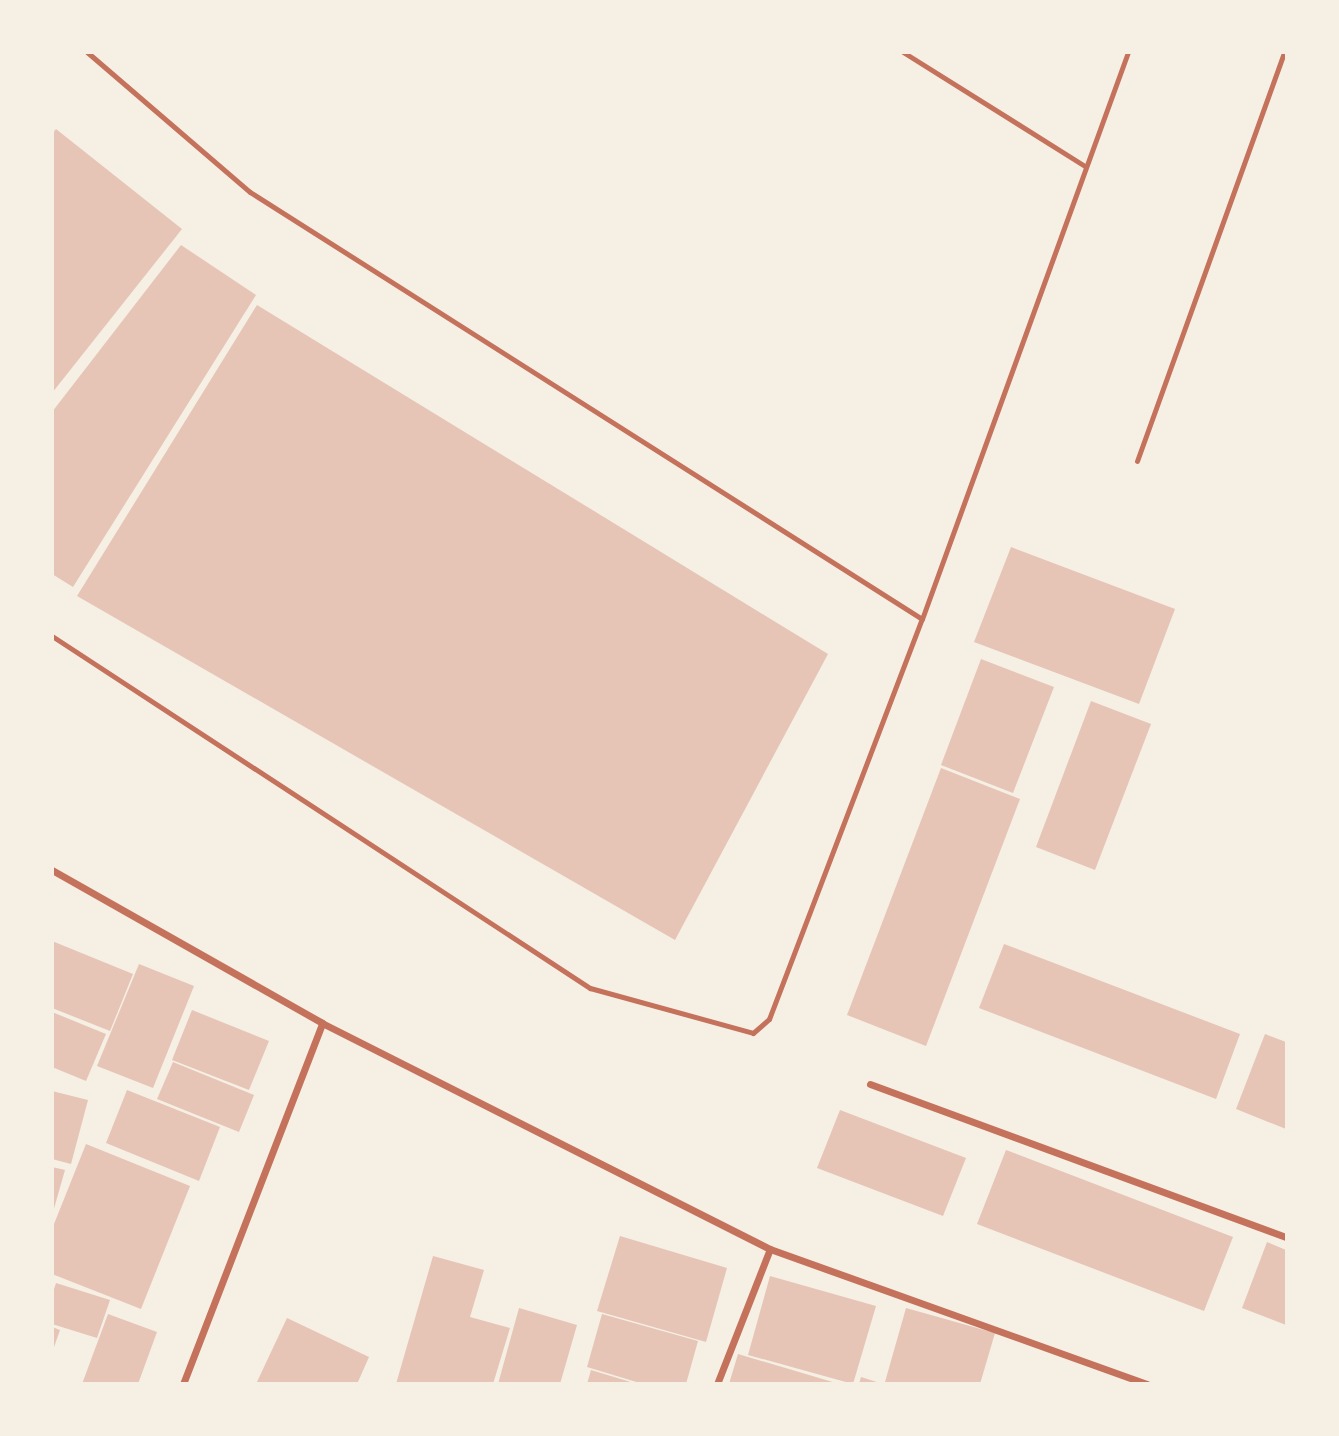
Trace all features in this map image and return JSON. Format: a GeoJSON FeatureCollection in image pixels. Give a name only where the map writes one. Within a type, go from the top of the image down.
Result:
{"type":"FeatureCollection","features":[{"type":"Feature","properties":{"kind":"street"},"geometry":{"type":"LineString","coordinates":[[52,870],[322,1023],[769,1249],[1147,1384]]}},
{"type":"Feature","properties":{"kind":"street"},"geometry":{"type":"LineString","coordinates":[[183,1384],[322,1023]]}},
{"type":"Feature","properties":{"kind":"street"},"geometry":{"type":"LineString","coordinates":[[870,1084],[1286,1237]]}},
{"type":"Feature","properties":{"kind":"street"},"geometry":{"type":"LineString","coordinates":[[716,1384],[769,1249]]}},
{"type":"Feature","properties":{"kind":"lane"},"geometry":{"type":"LineString","coordinates":[[87,52],[250,192],[922,619]]}},
{"type":"Feature","properties":{"kind":"lane"},"geometry":{"type":"LineString","coordinates":[[903,52],[1085,166]]}},
{"type":"Feature","properties":{"kind":"lane"},"geometry":{"type":"LineString","coordinates":[[52,636],[590,988],[753,1033],[769,1019],[922,619],[1128,52]]}},
{"type":"Feature","properties":{"kind":"lane"},"geometry":{"type":"LineString","coordinates":[[1137,461],[1284,52]]}},
{"type":"Feature","properties":{"kind":"building"},"geometry":{"type":"Polygon","coordinates":[[[56,129],[182,229],[52,393],[52,134],[56,129]]]}},
{"type":"Feature","properties":{"kind":"building"},"geometry":{"type":"Polygon","coordinates":[[[181,245],[256,295],[73,587],[52,574],[52,412],[181,245]]]}},
{"type":"Feature","properties":{"kind":"building"},"geometry":{"type":"Polygon","coordinates":[[[257,305],[828,654],[675,940],[77,596],[257,305]]]}},
{"type":"Feature","properties":{"kind":"building"},"geometry":{"type":"Polygon","coordinates":[[[1011,547],[1175,609],[1139,704],[974,642],[1011,547]]]}},
{"type":"Feature","properties":{"kind":"building"},"geometry":{"type":"Polygon","coordinates":[[[981,659],[1054,687],[1013,793],[941,765],[981,659]]]}},
{"type":"Feature","properties":{"kind":"building"},"geometry":{"type":"Polygon","coordinates":[[[1091,701],[1151,724],[1095,870],[1036,847],[1091,701]]]}},
{"type":"Feature","properties":{"kind":"building"},"geometry":{"type":"Polygon","coordinates":[[[941,768],[1020,799],[926,1046],[847,1015],[941,768]]]}},
{"type":"Feature","properties":{"kind":"building"},"geometry":{"type":"Polygon","coordinates":[[[52,941],[133,974],[110,1031],[52,1008],[52,941]]]}},
{"type":"Feature","properties":{"kind":"building"},"geometry":{"type":"Polygon","coordinates":[[[1004,944],[1240,1034],[1216,1099],[979,1008],[1004,944]]]}},
{"type":"Feature","properties":{"kind":"building"},"geometry":{"type":"Polygon","coordinates":[[[139,964],[194,986],[153,1088],[97,1066],[139,964]]]}},
{"type":"Feature","properties":{"kind":"building"},"geometry":{"type":"Polygon","coordinates":[[[192,1010],[269,1041],[249,1090],[172,1060],[192,1010]]]}},
{"type":"Feature","properties":{"kind":"building"},"geometry":{"type":"Polygon","coordinates":[[[52,1012],[106,1034],[86,1081],[52,1067],[52,1012]]]}},
{"type":"Feature","properties":{"kind":"building"},"geometry":{"type":"Polygon","coordinates":[[[1265,1034],[1286,1042],[1286,1129],[1236,1109],[1265,1034]]]}},
{"type":"Feature","properties":{"kind":"building"},"geometry":{"type":"Polygon","coordinates":[[[173,1062],[254,1095],[239,1132],[157,1099],[173,1062]]]}},
{"type":"Feature","properties":{"kind":"building"},"geometry":{"type":"Polygon","coordinates":[[[127,1090],[220,1127],[199,1181],[106,1143],[127,1090]]]}},
{"type":"Feature","properties":{"kind":"building"},"geometry":{"type":"Polygon","coordinates":[[[52,1091],[88,1100],[71,1164],[52,1159],[52,1091]]]}},
{"type":"Feature","properties":{"kind":"building"},"geometry":{"type":"Polygon","coordinates":[[[840,1110],[966,1158],[943,1216],[817,1168],[840,1110]]]}},
{"type":"Feature","properties":{"kind":"building"},"geometry":{"type":"Polygon","coordinates":[[[86,1144],[190,1186],[141,1309],[52,1274],[52,1229],[86,1144]]]}},
{"type":"Feature","properties":{"kind":"building"},"geometry":{"type":"Polygon","coordinates":[[[1006,1150],[1233,1237],[1204,1311],[977,1224],[1006,1150]]]}},
{"type":"Feature","properties":{"kind":"building"},"geometry":{"type":"Polygon","coordinates":[[[52,1167],[65,1170],[53,1212],[52,1212],[52,1167]]]}},
{"type":"Feature","properties":{"kind":"building"},"geometry":{"type":"Polygon","coordinates":[[[620,1236],[727,1268],[706,1342],[597,1311],[620,1236]]]}},
{"type":"Feature","properties":{"kind":"building"},"geometry":{"type":"Polygon","coordinates":[[[1267,1242],[1286,1250],[1286,1325],[1242,1308],[1267,1242]]]}},
{"type":"Feature","properties":{"kind":"building"},"geometry":{"type":"Polygon","coordinates":[[[433,1256],[484,1270],[470,1317],[510,1328],[493,1384],[396,1384],[433,1256]]]}},
{"type":"Feature","properties":{"kind":"building"},"geometry":{"type":"Polygon","coordinates":[[[770,1276],[876,1306],[853,1384],[748,1355],[770,1276]]]}},
{"type":"Feature","properties":{"kind":"building"},"geometry":{"type":"Polygon","coordinates":[[[56,1283],[110,1300],[97,1338],[52,1324],[52,1295],[56,1283]]]}},
{"type":"Feature","properties":{"kind":"building"},"geometry":{"type":"Polygon","coordinates":[[[519,1308],[577,1325],[560,1384],[498,1384],[519,1308]]]}},
{"type":"Feature","properties":{"kind":"building"},"geometry":{"type":"Polygon","coordinates":[[[906,1308],[995,1333],[980,1384],[885,1382],[906,1308]]]}},
{"type":"Feature","properties":{"kind":"building"},"geometry":{"type":"Polygon","coordinates":[[[108,1314],[157,1332],[138,1384],[82,1384],[108,1314]]]}},
{"type":"Feature","properties":{"kind":"building"},"geometry":{"type":"Polygon","coordinates":[[[602,1314],[698,1341],[686,1384],[643,1384],[587,1367],[602,1314]]]}},
{"type":"Feature","properties":{"kind":"building"},"geometry":{"type":"Polygon","coordinates":[[[287,1318],[369,1357],[357,1384],[256,1384],[287,1318]]]}},
{"type":"Feature","properties":{"kind":"building"},"geometry":{"type":"Polygon","coordinates":[[[52,1327],[60,1330],[53,1350],[52,1350],[52,1327]]]}},
{"type":"Feature","properties":{"kind":"building"},"geometry":{"type":"Polygon","coordinates":[[[738,1354],[836,1383],[836,1384],[729,1384],[738,1354]]]}},
{"type":"Feature","properties":{"kind":"building"},"geometry":{"type":"Polygon","coordinates":[[[591,1370],[634,1383],[634,1384],[587,1384],[591,1370]]]}},
{"type":"Feature","properties":{"kind":"building"},"geometry":{"type":"Polygon","coordinates":[[[861,1377],[880,1383],[880,1384],[859,1384],[861,1377]]]}}]}
